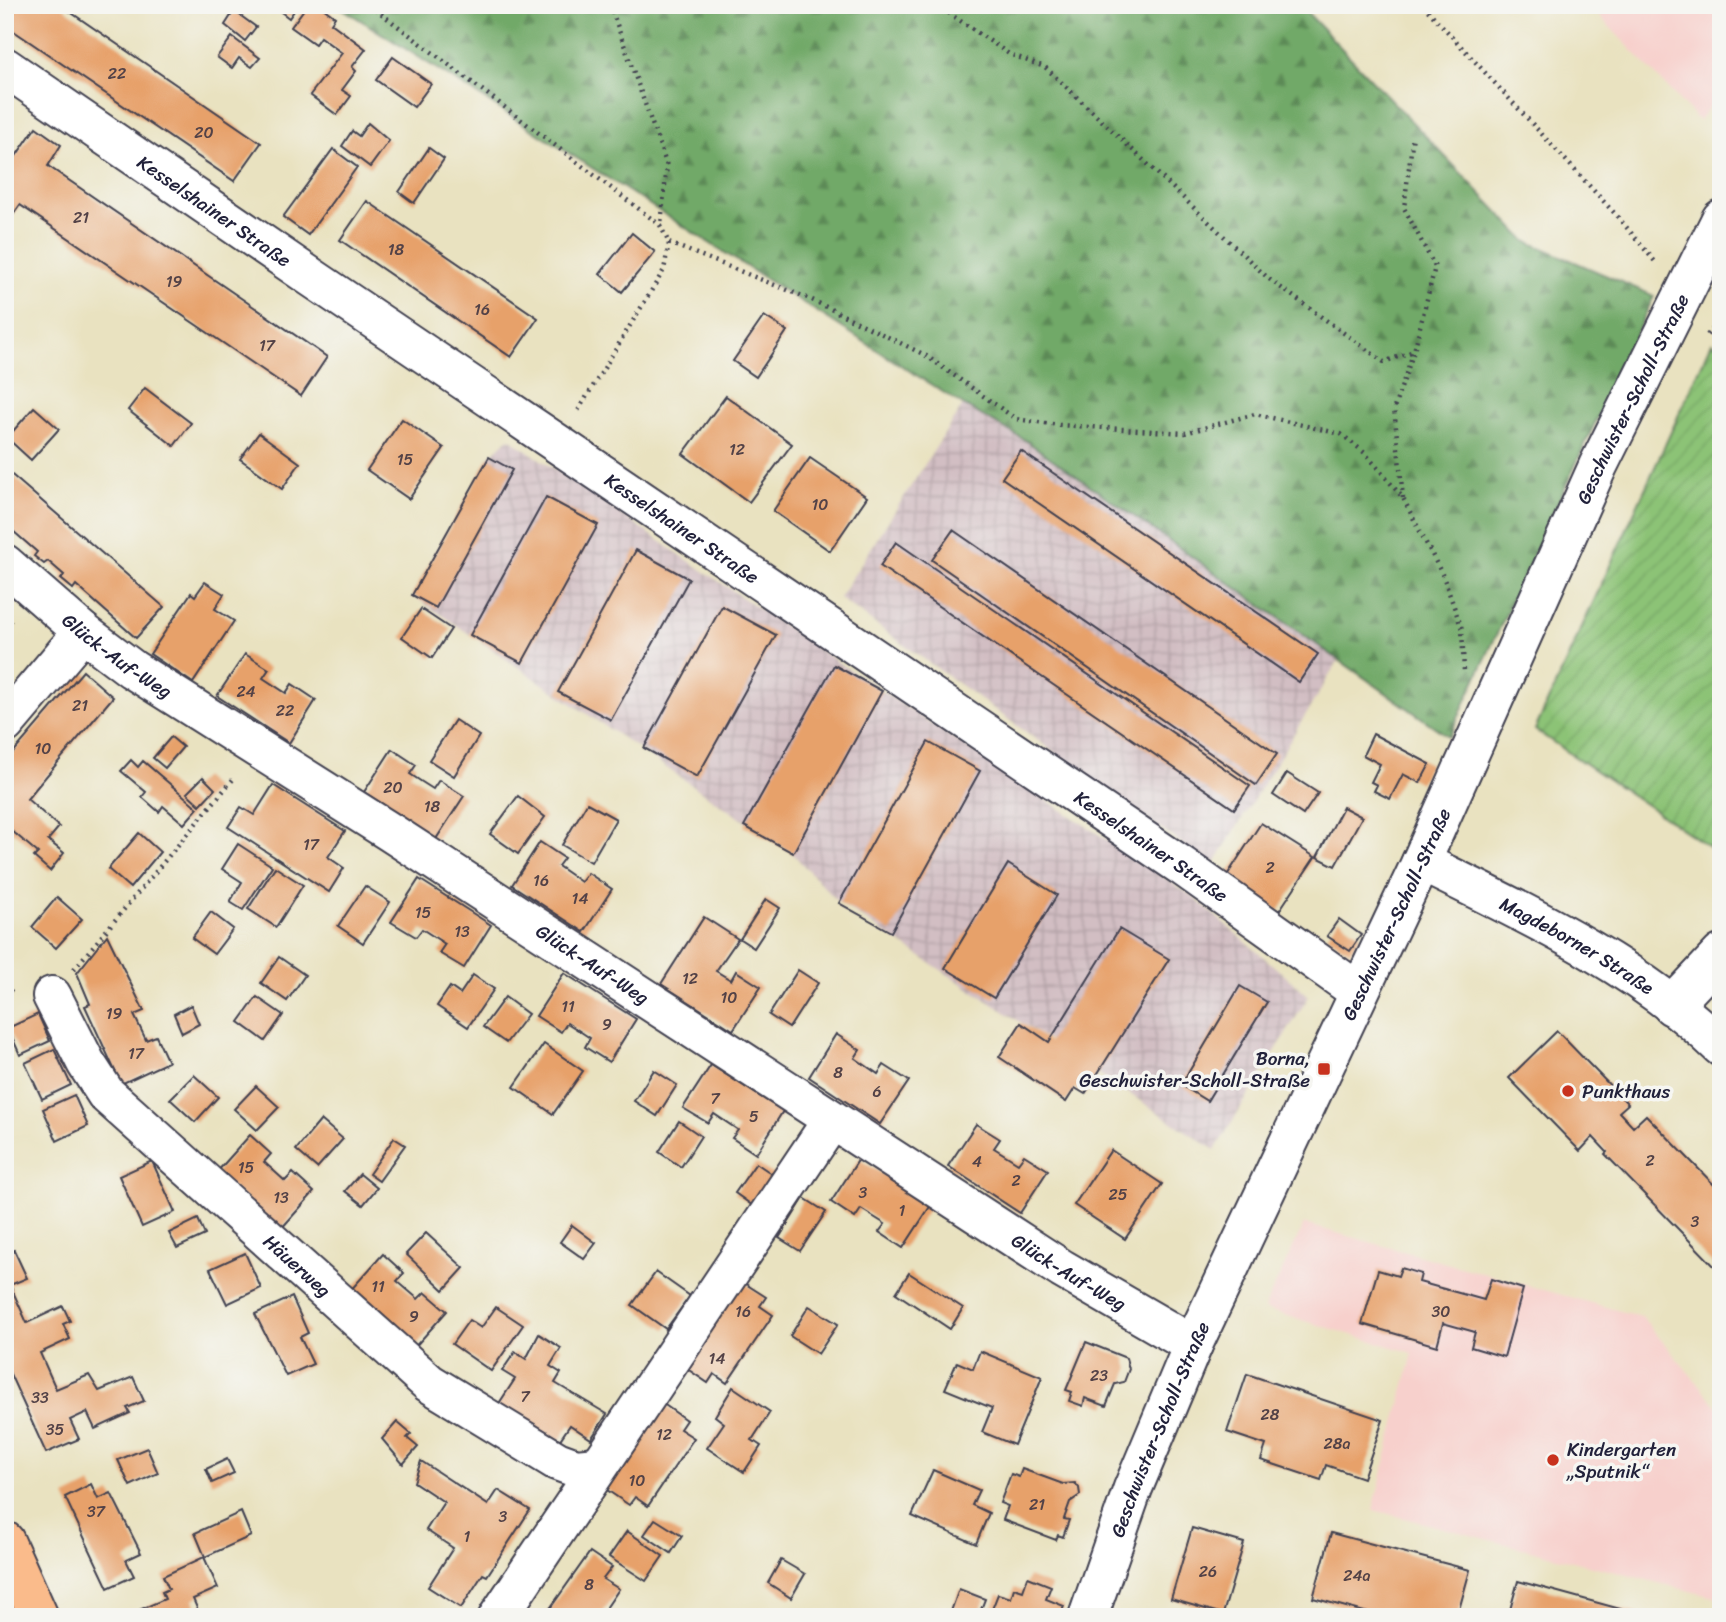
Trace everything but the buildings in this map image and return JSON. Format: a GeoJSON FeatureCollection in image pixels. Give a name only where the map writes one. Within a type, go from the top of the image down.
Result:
{"type":"FeatureCollection","features":[{"type":"Feature","properties":{"kind":"main road"},"geometry":{"type":"LineString","coordinates":[[5,1541],[39,1617]]}},
{"type":"Feature","properties":{"kind":"street","name":"Kesselshainer Straße"},"geometry":{"type":"LineString","coordinates":[[5,66],[308,275],[559,442],[1182,866],[1359,992]]}},
{"type":"Feature","properties":{"kind":"street","name":"Geschwister-Scholl-Straße"},"geometry":{"type":"LineString","coordinates":[[1088,1617],[1133,1488],[1193,1345],[1421,862],[1598,466],[1721,219]]}},
{"type":"Feature","properties":{"kind":"street","name":"Glück-Auf-Weg"},"geometry":{"type":"LineString","coordinates":[[5,564],[83,632],[132,669],[1062,1269],[1193,1345]]}},
{"type":"Feature","properties":{"kind":"street"},"geometry":{"type":"LineString","coordinates":[[5,724],[83,632]]}},
{"type":"Feature","properties":{"kind":"street","name":"Magdeborner Straße"},"geometry":{"type":"LineString","coordinates":[[1421,862],[1584,946],[1672,1006],[1721,1047]]}},
{"type":"Feature","properties":{"kind":"street"},"geometry":{"type":"LineString","coordinates":[[1672,1006],[1721,954]]}},
{"type":"Feature","properties":{"kind":"street","name":"Häuerweg"},"geometry":{"type":"LineString","coordinates":[[52,996],[106,1094],[429,1383],[557,1461],[576,1468],[597,1466]]}},
{"type":"Feature","properties":{"kind":"street"},"geometry":{"type":"LineString","coordinates":[[498,1617],[832,1120]]}},
{"type":"Feature","properties":{"kind":"path"},"geometry":{"type":"LineString","coordinates":[[370,5],[660,225],[669,243],[664,270],[559,442]]}},
{"type":"Feature","properties":{"kind":"path"},"geometry":{"type":"LineString","coordinates":[[610,5],[667,166],[660,225]]}},
{"type":"Feature","properties":{"kind":"path"},"geometry":{"type":"LineString","coordinates":[[937,5],[1009,54],[1045,67],[1269,279],[1384,362],[1415,351]]}},
{"type":"Feature","properties":{"kind":"path"},"geometry":{"type":"LineString","coordinates":[[1423,5],[1618,217],[1657,264]]}},
{"type":"Feature","properties":{"kind":"path"},"geometry":{"type":"LineString","coordinates":[[1402,498],[1394,408],[1415,351],[1435,267],[1404,208],[1413,135]]}},
{"type":"Feature","properties":{"kind":"path"},"geometry":{"type":"LineString","coordinates":[[669,243],[810,299],[925,355],[1016,419],[1059,425],[1185,433],[1255,414],[1340,434],[1365,453],[1402,498],[1443,576],[1462,629],[1465,674],[1490,711]]}},
{"type":"Feature","properties":{"kind":"path"},"geometry":{"type":"LineString","coordinates":[[52,996],[259,749]]}},
{"type":"Feature","properties":{"kind":"shaded area"},"geometry":{"type":"Polygon","coordinates":[[[1589,5],[1721,5],[1721,92],[1699,121],[1589,5]]]}},
{"type":"Feature","properties":{"kind":"shaded area"},"geometry":{"type":"Polygon","coordinates":[[[963,405],[1025,440],[1339,660],[1213,866],[839,598],[963,405]]]}},
{"type":"Feature","properties":{"kind":"shaded area"},"geometry":{"type":"Polygon","coordinates":[[[509,438],[809,643],[1192,896],[1309,996],[1215,1150],[839,903],[792,853],[412,595],[489,457],[509,438]]]}},
{"type":"Feature","properties":{"kind":"shaded area","name":"Kindergarten „Sputnik“"},"geometry":{"type":"Polygon","coordinates":[[[1304,1224],[1642,1317],[1721,1411],[1721,1599],[1373,1510],[1413,1353],[1264,1309],[1304,1224]]]}},
{"type":"Feature","properties":{"kind":"green space"},"geometry":{"type":"Polygon","coordinates":[[[337,5],[1300,5],[1526,241],[1654,296],[1449,737],[1025,440],[963,405],[337,5]]]}},
{"type":"Feature","properties":{"kind":"green space"},"geometry":{"type":"Polygon","coordinates":[[[1712,342],[1721,349],[1721,855],[1535,730],[1712,342]]]}},
{"type":"Feature","properties":{"kind":"place","name":"Borna, Geschwister-Scholl-Straße"},"geometry":{"type":"Point","coordinates":[1324,1069]}},
{"type":"Feature","properties":{"kind":"place","name":"Punkthaus"},"geometry":{"type":"Point","coordinates":[1568,1091]}},
{"type":"Feature","properties":{"kind":"place","name":"Kindergarten „Sputnik“"},"geometry":{"type":"Point","coordinates":[1553,1460]}}]}
